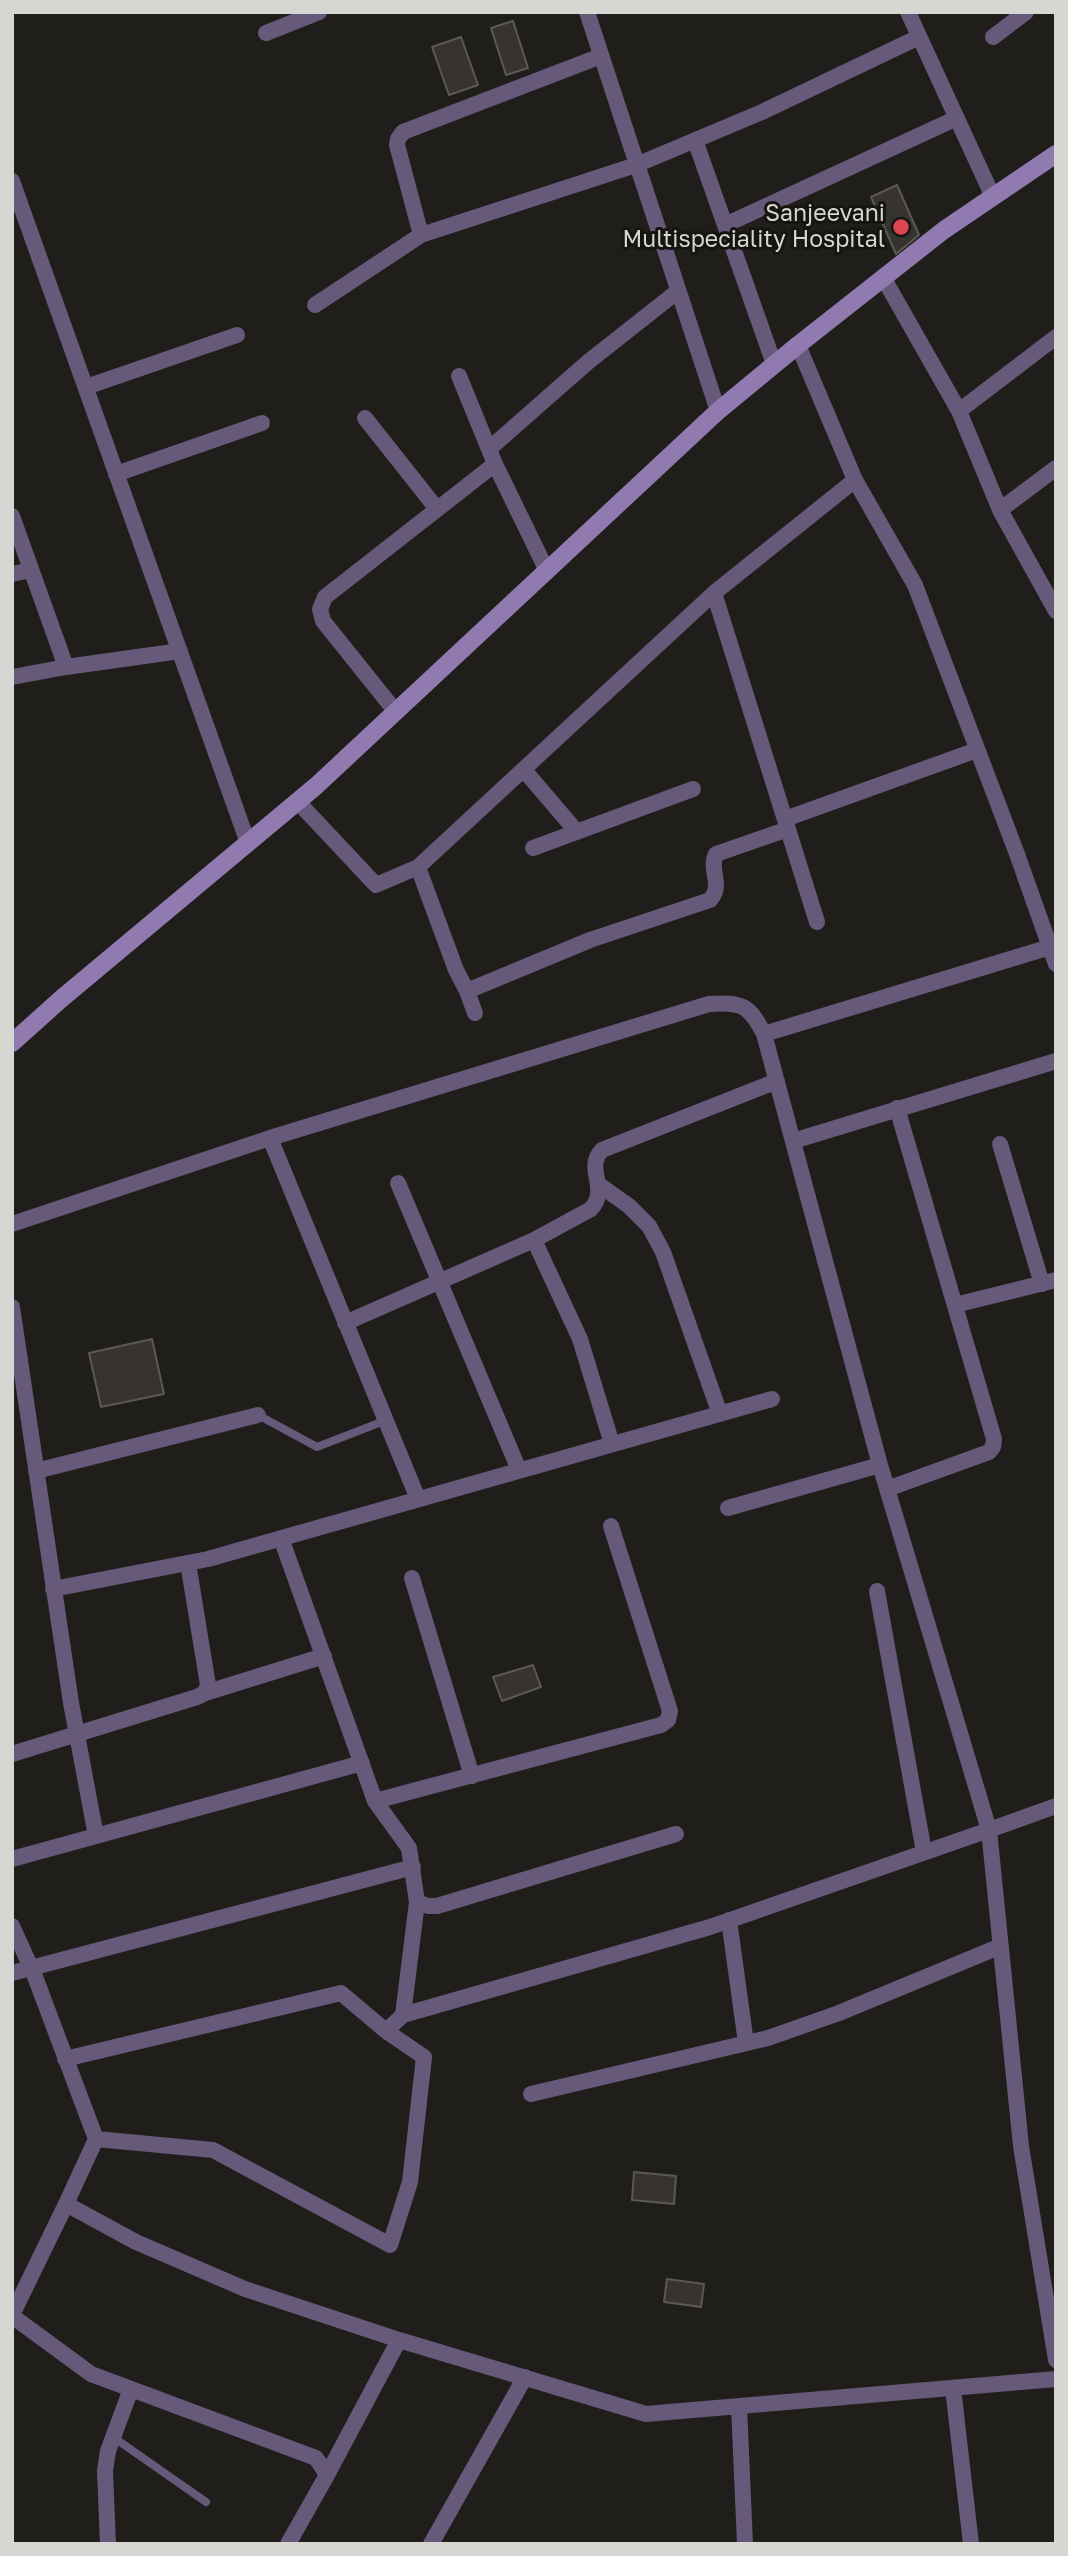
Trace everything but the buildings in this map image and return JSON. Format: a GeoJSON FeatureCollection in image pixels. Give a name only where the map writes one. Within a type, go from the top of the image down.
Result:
{"type":"FeatureCollection","features":[{"type":"Feature","properties":{"kind":"street"},"geometry":{"type":"LineString","coordinates":[[266,33],[319,12]]}},
{"type":"Feature","properties":{"kind":"street"},"geometry":{"type":"LineString","coordinates":[[587,12],[718,411]]}},
{"type":"Feature","properties":{"kind":"street"},"geometry":{"type":"LineString","coordinates":[[908,12],[993,197]]}},
{"type":"Feature","properties":{"kind":"street"},"geometry":{"type":"LineString","coordinates":[[993,37],[1026,12]]}},
{"type":"Feature","properties":{"kind":"street"},"geometry":{"type":"LineString","coordinates":[[316,305],[421,235],[636,165],[762,112],[919,37]]}},
{"type":"Feature","properties":{"kind":"street"},"geometry":{"type":"LineString","coordinates":[[421,235],[397,145],[403,132],[601,56]]}},
{"type":"Feature","properties":{"kind":"street"},"geometry":{"type":"LineString","coordinates":[[725,225],[957,118]]}},
{"type":"Feature","properties":{"kind":"street"},"geometry":{"type":"LineString","coordinates":[[695,140],[774,364]]}},
{"type":"Feature","properties":{"kind":"street"},"geometry":{"type":"LineString","coordinates":[[12,1043],[298,802],[718,411],[944,230],[1056,154]]}},
{"type":"Feature","properties":{"kind":"street"},"geometry":{"type":"LineString","coordinates":[[12,181],[248,843]]}},
{"type":"Feature","properties":{"kind":"street"},"geometry":{"type":"LineString","coordinates":[[884,279],[959,411],[1000,510],[1056,611]]}},
{"type":"Feature","properties":{"kind":"street"},"geometry":{"type":"LineString","coordinates":[[396,712],[323,621],[320,609],[325,597],[437,509],[588,362],[678,291]]}},
{"type":"Feature","properties":{"kind":"street"},"geometry":{"type":"LineString","coordinates":[[86,387],[237,335]]}},
{"type":"Feature","properties":{"kind":"street"},"geometry":{"type":"LineString","coordinates":[[959,411],[1056,337]]}},
{"type":"Feature","properties":{"kind":"street"},"geometry":{"type":"LineString","coordinates":[[798,345],[855,480],[915,585],[1056,964]]}},
{"type":"Feature","properties":{"kind":"street"},"geometry":{"type":"LineString","coordinates":[[459,376],[492,456],[547,571]]}},
{"type":"Feature","properties":{"kind":"street"},"geometry":{"type":"LineString","coordinates":[[365,418],[437,509]]}},
{"type":"Feature","properties":{"kind":"street"},"geometry":{"type":"LineString","coordinates":[[117,474],[262,423]]}},
{"type":"Feature","properties":{"kind":"street"},"geometry":{"type":"LineString","coordinates":[[1000,510],[1056,468]]}},
{"type":"Feature","properties":{"kind":"street"},"geometry":{"type":"LineString","coordinates":[[298,802],[376,885],[418,867],[714,593],[855,480]]}},
{"type":"Feature","properties":{"kind":"street"},"geometry":{"type":"LineString","coordinates":[[12,516],[66,667]]}},
{"type":"Feature","properties":{"kind":"street"},"geometry":{"type":"LineString","coordinates":[[12,574],[32,570]]}},
{"type":"Feature","properties":{"kind":"street"},"geometry":{"type":"LineString","coordinates":[[714,593],[817,922]]}},
{"type":"Feature","properties":{"kind":"street"},"geometry":{"type":"LineString","coordinates":[[12,677],[180,651]]}},
{"type":"Feature","properties":{"kind":"street"},"geometry":{"type":"LineString","coordinates":[[467,991],[590,940],[710,900],[717,893],[718,885],[712,862],[716,854],[978,750]]}},
{"type":"Feature","properties":{"kind":"street"},"geometry":{"type":"LineString","coordinates":[[524,770],[577,832]]}},
{"type":"Feature","properties":{"kind":"street"},"geometry":{"type":"LineString","coordinates":[[533,848],[693,789]]}},
{"type":"Feature","properties":{"kind":"street"},"geometry":{"type":"LineString","coordinates":[[418,867],[475,1013]]}},
{"type":"Feature","properties":{"kind":"street"},"geometry":{"type":"LineString","coordinates":[[764,1034],[1050,947]]}},
{"type":"Feature","properties":{"kind":"street"},"geometry":{"type":"LineString","coordinates":[[12,1224],[270,1138],[709,1004],[733,1003],[755,1016],[764,1034],[880,1465],[989,1830],[1021,2146],[1056,2360]]}},
{"type":"Feature","properties":{"kind":"street"},"geometry":{"type":"LineString","coordinates":[[793,1141],[1056,1061]]}},
{"type":"Feature","properties":{"kind":"street"},"geometry":{"type":"LineString","coordinates":[[345,1323],[534,1240],[591,1209],[597,1203],[600,1191],[594,1167],[597,1156],[603,1150],[777,1081]]}},
{"type":"Feature","properties":{"kind":"street"},"geometry":{"type":"LineString","coordinates":[[887,1489],[989,1452],[994,1439],[897,1108]]}},
{"type":"Feature","properties":{"kind":"street"},"geometry":{"type":"LineString","coordinates":[[270,1138],[418,1499]]}},
{"type":"Feature","properties":{"kind":"street"},"geometry":{"type":"LineString","coordinates":[[955,1305],[1049,1282],[1000,1144]]}},
{"type":"Feature","properties":{"kind":"street"},"geometry":{"type":"LineString","coordinates":[[398,1183],[519,1470]]}},
{"type":"Feature","properties":{"kind":"street"},"geometry":{"type":"LineString","coordinates":[[598,1184],[629,1206],[649,1226],[663,1252],[720,1414]]}},
{"type":"Feature","properties":{"kind":"street"},"geometry":{"type":"LineString","coordinates":[[534,1240],[580,1339],[612,1444]]}},
{"type":"Feature","properties":{"kind":"street"},"geometry":{"type":"LineString","coordinates":[[12,1307],[76,1734],[96,1836]]}},
{"type":"Feature","properties":{"kind":"street"},"geometry":{"type":"LineString","coordinates":[[53,1589],[188,1563],[772,1399]]}},
{"type":"Feature","properties":{"kind":"street"},"geometry":{"type":"LineString","coordinates":[[36,1471],[258,1415]]}},
{"type":"Feature","properties":{"kind":"street"},"geometry":{"type":"LineString","coordinates":[[728,1508],[880,1465]]}},
{"type":"Feature","properties":{"kind":"street"},"geometry":{"type":"LineString","coordinates":[[375,1801],[661,1725],[668,1720],[670,1711],[611,1526]]}},
{"type":"Feature","properties":{"kind":"street"},"geometry":{"type":"LineString","coordinates":[[281,1538],[375,1801],[409,1848],[417,1902],[403,2015]]}},
{"type":"Feature","properties":{"kind":"street"},"geometry":{"type":"LineString","coordinates":[[188,1563],[208,1685],[205,1693]]}},
{"type":"Feature","properties":{"kind":"street"},"geometry":{"type":"LineString","coordinates":[[412,1578],[472,1776]]}},
{"type":"Feature","properties":{"kind":"street"},"geometry":{"type":"LineString","coordinates":[[877,1591],[924,1852]]}},
{"type":"Feature","properties":{"kind":"street"},"geometry":{"type":"LineString","coordinates":[[12,1754],[324,1656]]}},
{"type":"Feature","properties":{"kind":"street"},"geometry":{"type":"LineString","coordinates":[[12,1859],[362,1763]]}},
{"type":"Feature","properties":{"kind":"street"},"geometry":{"type":"LineString","coordinates":[[386,2031],[403,2015],[729,1920],[1056,1806]]}},
{"type":"Feature","properties":{"kind":"street"},"geometry":{"type":"LineString","coordinates":[[417,1902],[437,1906],[676,1834]]}},
{"type":"Feature","properties":{"kind":"street"},"geometry":{"type":"LineString","coordinates":[[12,1973],[413,1867]]}},
{"type":"Feature","properties":{"kind":"street"},"geometry":{"type":"LineString","coordinates":[[729,1920],[746,2043]]}},
{"type":"Feature","properties":{"kind":"street"},"geometry":{"type":"LineString","coordinates":[[12,1926],[96,2139],[12,2316],[91,2374],[316,2458],[327,2475]]}},
{"type":"Feature","properties":{"kind":"street"},"geometry":{"type":"LineString","coordinates":[[531,2094],[768,2038],[839,2013],[1001,1946]]}},
{"type":"Feature","properties":{"kind":"street"},"geometry":{"type":"LineString","coordinates":[[65,2059],[341,1993],[386,2031],[424,2057],[410,2182],[390,2245],[213,2150],[96,2139]]}},
{"type":"Feature","properties":{"kind":"street"},"geometry":{"type":"LineString","coordinates":[[66,2204],[136,2242],[245,2289],[399,2340],[646,2414],[1056,2379]]}},
{"type":"Feature","properties":{"kind":"street"},"geometry":{"type":"LineString","coordinates":[[288,2544],[399,2340]]}},
{"type":"Feature","properties":{"kind":"street"},"geometry":{"type":"LineString","coordinates":[[431,2544],[525,2377]]}},
{"type":"Feature","properties":{"kind":"street"},"geometry":{"type":"LineString","coordinates":[[953,2388],[971,2544]]}},
{"type":"Feature","properties":{"kind":"street"},"geometry":{"type":"LineString","coordinates":[[108,2544],[105,2471],[108,2451],[131,2389]]}},
{"type":"Feature","properties":{"kind":"street"},"geometry":{"type":"LineString","coordinates":[[739,2406],[746,2544]]}},
{"type":"Feature","properties":{"kind":"lane"},"geometry":{"type":"LineString","coordinates":[[258,1415],[317,1447],[384,1421]]}},
{"type":"Feature","properties":{"kind":"lane"},"geometry":{"type":"LineString","coordinates":[[113,2437],[206,2502]]}},
{"type":"Feature","properties":{"kind":"place","name":"Sanjeevani Multispeciality Hospital"},"geometry":{"type":"Point","coordinates":[901,227]}}]}
